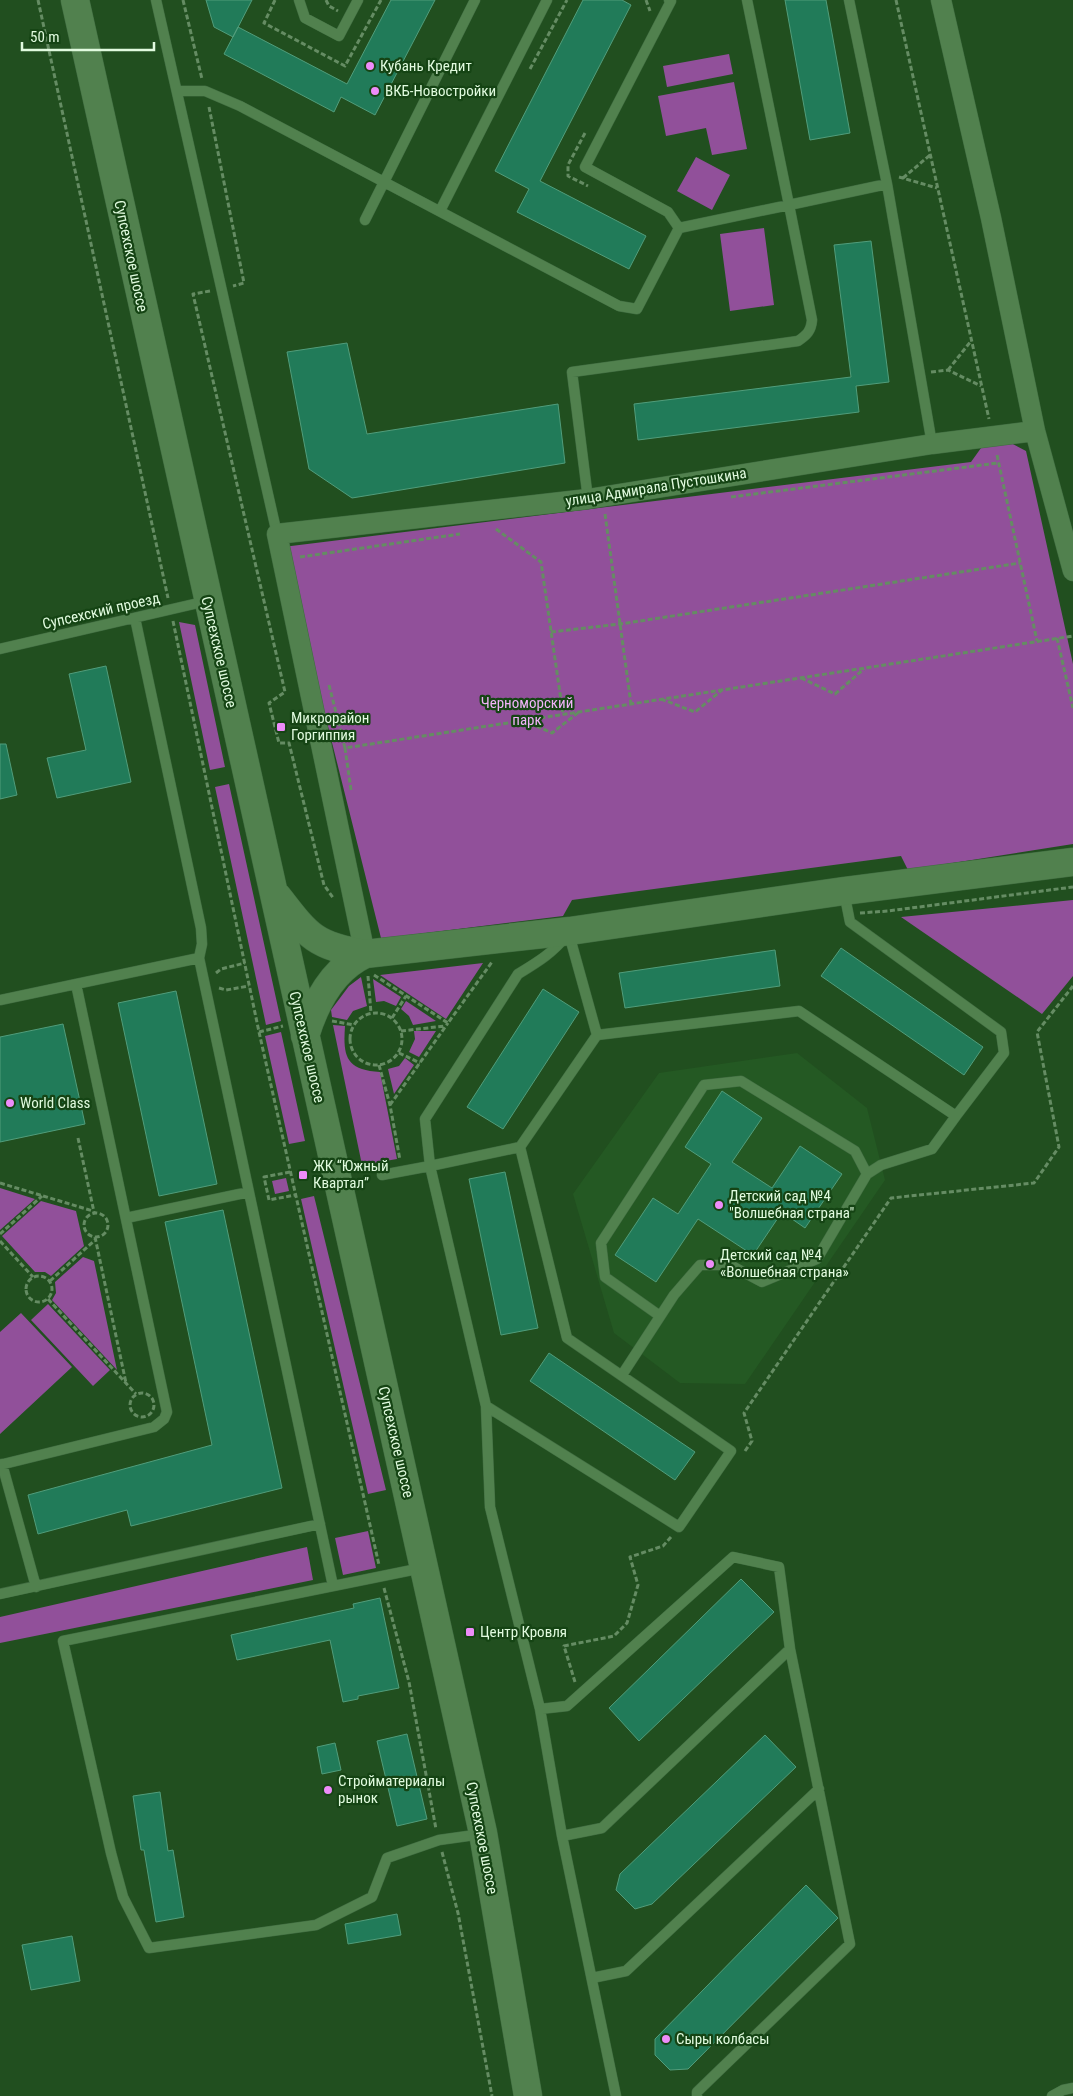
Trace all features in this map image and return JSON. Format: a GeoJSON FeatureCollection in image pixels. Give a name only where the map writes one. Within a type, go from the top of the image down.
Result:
{"type":"FeatureCollection","features":[{"type":"Feature","properties":{"kind":"main road","name":"Супсехское шоссе"},"geometry":{"type":"LineString","coordinates":[[75,0],[483,1833],[528,2096]]}},
{"type":"Feature","properties":{"kind":"main road"},"geometry":{"type":"LineString","coordinates":[[272,890],[300,925],[314,938],[333,947],[365,954],[570,931],[844,891],[1073,862]]}},
{"type":"Feature","properties":{"kind":"main road"},"geometry":{"type":"LineString","coordinates":[[305,1036],[315,1010],[329,985],[343,968],[365,954]]}},
{"type":"Feature","properties":{"kind":"street"},"geometry":{"type":"LineString","coordinates":[[941,0],[991,218],[1035,431],[1073,571]]}},
{"type":"Feature","properties":{"kind":"street","name":"улица Адмирала Пустошкина"},"geometry":{"type":"LineString","coordinates":[[277,534],[592,507],[932,444],[1035,431]]}},
{"type":"Feature","properties":{"kind":"street"},"geometry":{"type":"LineString","coordinates":[[277,534],[365,954]]}},
{"type":"Feature","properties":{"kind":"lane"},"geometry":{"type":"LineString","coordinates":[[156,0],[277,534]]}},
{"type":"Feature","properties":{"kind":"lane"},"geometry":{"type":"LineString","coordinates":[[299,0],[305,18],[339,36],[358,0]]}},
{"type":"Feature","properties":{"kind":"lane"},"geometry":{"type":"LineString","coordinates":[[364,220],[475,0]]}},
{"type":"Feature","properties":{"kind":"lane"},"geometry":{"type":"LineString","coordinates":[[440,211],[547,0]]}},
{"type":"Feature","properties":{"kind":"lane"},"geometry":{"type":"LineString","coordinates":[[671,0],[585,167],[668,212],[679,228]]}},
{"type":"Feature","properties":{"kind":"lane"},"geometry":{"type":"LineString","coordinates":[[592,507],[572,372],[798,341],[811,329],[812,320],[746,0]]}},
{"type":"Feature","properties":{"kind":"lane"},"geometry":{"type":"LineString","coordinates":[[850,0],[885,173],[932,444]]}},
{"type":"Feature","properties":{"kind":"lane"},"geometry":{"type":"LineString","coordinates":[[177,91],[205,91],[240,106],[619,306],[637,309],[679,228]]}},
{"type":"Feature","properties":{"kind":"lane"},"geometry":{"type":"LineString","coordinates":[[679,228],[887,184]]}},
{"type":"Feature","properties":{"kind":"lane","name":"Супсехский проезд"},"geometry":{"type":"LineString","coordinates":[[0,649],[208,600]]}},
{"type":"Feature","properties":{"kind":"lane"},"geometry":{"type":"LineString","coordinates":[[135,618],[200,928],[202,944],[200,958],[334,1586]]}},
{"type":"Feature","properties":{"kind":"lane"},"geometry":{"type":"LineString","coordinates":[[622,1375],[674,1295],[700,1265],[730,1265],[762,1282],[817,1259],[868,1174],[881,1165],[932,1150],[1004,1053],[1002,1032],[850,922],[844,891]]}},
{"type":"Feature","properties":{"kind":"lane"},"geometry":{"type":"LineString","coordinates":[[570,931],[572,945],[597,1035]]}},
{"type":"Feature","properties":{"kind":"lane"},"geometry":{"type":"LineString","coordinates":[[570,931],[557,947],[537,963],[518,974],[425,1119],[430,1166],[486,1406],[490,1507],[540,1709],[562,1836],[616,2096]]}},
{"type":"Feature","properties":{"kind":"lane"},"geometry":{"type":"LineString","coordinates":[[0,1000],[200,958]]}},
{"type":"Feature","properties":{"kind":"lane"},"geometry":{"type":"LineString","coordinates":[[36,1586],[1,1464],[154,1427],[164,1419],[167,1412],[76,984]]}},
{"type":"Feature","properties":{"kind":"lane"},"geometry":{"type":"LineString","coordinates":[[382,1175],[520,1146],[597,1035],[800,1011],[956,1116]]}},
{"type":"Feature","properties":{"kind":"lane"},"geometry":{"type":"LineString","coordinates":[[660,1316],[605,1277],[601,1244],[704,1085],[741,1081],[855,1151],[868,1174]]}},
{"type":"Feature","properties":{"kind":"lane"},"geometry":{"type":"LineString","coordinates":[[486,1406],[680,1527],[731,1451],[567,1338],[520,1146]]}},
{"type":"Feature","properties":{"kind":"lane"},"geometry":{"type":"LineString","coordinates":[[126,1218],[249,1192]]}},
{"type":"Feature","properties":{"kind":"lane"},"geometry":{"type":"LineString","coordinates":[[0,1594],[320,1524]]}},
{"type":"Feature","properties":{"kind":"lane"},"geometry":{"type":"LineString","coordinates":[[540,1709],[567,1706],[733,1557],[779,1567],[790,1649],[850,1944],[697,2092],[698,2096]]}},
{"type":"Feature","properties":{"kind":"lane"},"geometry":{"type":"LineString","coordinates":[[424,1568],[63,1641],[123,1897],[149,1948],[316,1925],[372,1897],[387,1858],[438,1840],[483,1833]]}},
{"type":"Feature","properties":{"kind":"lane"},"geometry":{"type":"LineString","coordinates":[[562,1836],[602,1828],[790,1649]]}},
{"type":"Feature","properties":{"kind":"lane"},"geometry":{"type":"LineString","coordinates":[[592,1978],[626,1971],[819,1789]]}},
{"type":"Feature","properties":{"kind":"lane"},"geometry":{"type":"LineString","coordinates":[[1052,2096],[1063,2090],[1073,2088]]}},
{"type":"Feature","properties":{"kind":"path"},"geometry":{"type":"LineString","coordinates":[[38,0],[295,1195],[381,1577],[409,1682],[438,1840],[458,1913],[492,2096]]}},
{"type":"Feature","properties":{"kind":"path"},"geometry":{"type":"LineString","coordinates":[[529,69],[566,0]]}},
{"type":"Feature","properties":{"kind":"path"},"geometry":{"type":"LineString","coordinates":[[646,0],[651,12]]}},
{"type":"Feature","properties":{"kind":"path"},"geometry":{"type":"LineString","coordinates":[[896,0],[1037,641]]}},
{"type":"Feature","properties":{"kind":"path"},"geometry":{"type":"LineString","coordinates":[[202,76],[210,81]]}},
{"type":"Feature","properties":{"kind":"path"},"geometry":{"type":"LineString","coordinates":[[586,131],[568,165],[568,176],[594,190]]}},
{"type":"Feature","properties":{"kind":"path"},"geometry":{"type":"LineString","coordinates":[[902,178],[930,155]]}},
{"type":"Feature","properties":{"kind":"path"},"geometry":{"type":"LineString","coordinates":[[885,173],[937,188]]}},
{"type":"Feature","properties":{"kind":"path"},"geometry":{"type":"LineString","coordinates":[[948,370],[972,341]]}},
{"type":"Feature","properties":{"kind":"path"},"geometry":{"type":"LineString","coordinates":[[920,374],[948,370],[982,386]]}},
{"type":"Feature","properties":{"kind":"path"},"geometry":{"type":"LineString","coordinates":[[723,498],[998,463]]}},
{"type":"Feature","properties":{"kind":"path"},"geometry":{"type":"LineString","coordinates":[[592,507],[605,513],[615,512]]}},
{"type":"Feature","properties":{"kind":"path"},"geometry":{"type":"LineString","coordinates":[[605,513],[631,704]]}},
{"type":"Feature","properties":{"kind":"path"},"geometry":{"type":"LineString","coordinates":[[486,530],[505,528]]}},
{"type":"Feature","properties":{"kind":"path"},"geometry":{"type":"LineString","coordinates":[[496,529],[541,562],[563,714]]}},
{"type":"Feature","properties":{"kind":"path"},"geometry":{"type":"LineString","coordinates":[[298,558],[467,533]]}},
{"type":"Feature","properties":{"kind":"path"},"geometry":{"type":"LineString","coordinates":[[551,632],[620,624],[1020,563]]}},
{"type":"Feature","properties":{"kind":"path"},"geometry":{"type":"LineString","coordinates":[[345,748],[1073,636]]}},
{"type":"Feature","properties":{"kind":"path"},"geometry":{"type":"LineString","coordinates":[[1057,638],[1073,708]]}},
{"type":"Feature","properties":{"kind":"path"},"geometry":{"type":"LineString","coordinates":[[800,678],[836,694],[865,668]]}},
{"type":"Feature","properties":{"kind":"path"},"geometry":{"type":"LineString","coordinates":[[329,681],[345,748],[352,793]]}},
{"type":"Feature","properties":{"kind":"path"},"geometry":{"type":"LineString","coordinates":[[660,699],[695,712],[722,690]]}},
{"type":"Feature","properties":{"kind":"path"},"geometry":{"type":"LineString","coordinates":[[522,720],[552,733],[580,712]]}},
{"type":"Feature","properties":{"kind":"path"},"geometry":{"type":"LineString","coordinates":[[390,1105],[496,956]]}},
{"type":"Feature","properties":{"kind":"path"},"geometry":{"type":"LineString","coordinates":[[215,976],[221,969],[245,963]]}},
{"type":"Feature","properties":{"kind":"path"},"geometry":{"type":"LineString","coordinates":[[371,1013],[367,970],[447,1025]]}},
{"type":"Feature","properties":{"kind":"path"},"geometry":{"type":"LineString","coordinates":[[216,981],[219,988],[226,990],[249,986]]}},
{"type":"Feature","properties":{"kind":"path"},"geometry":{"type":"LineString","coordinates":[[731,1451],[746,1451],[752,1441],[744,1413],[891,1198],[1034,1183],[1059,1147],[1037,1032],[1073,986]]}},
{"type":"Feature","properties":{"kind":"path"},"geometry":{"type":"LineString","coordinates":[[392,1018],[406,996]]}},
{"type":"Feature","properties":{"kind":"path"},"geometry":{"type":"LineString","coordinates":[[371,1013],[380,1013],[392,1018],[401,1031],[402,1039],[399,1053],[388,1062],[379,1065],[368,1064],[360,1060],[351,1048],[349,1039],[350,1031],[355,1022],[361,1016],[371,1013]]}},
{"type":"Feature","properties":{"kind":"path"},"geometry":{"type":"LineString","coordinates":[[401,1031],[447,1025]]}},
{"type":"Feature","properties":{"kind":"path"},"geometry":{"type":"LineString","coordinates":[[399,1053],[420,1063]]}},
{"type":"Feature","properties":{"kind":"path"},"geometry":{"type":"LineString","coordinates":[[379,1065],[390,1105],[402,1171]]}},
{"type":"Feature","properties":{"kind":"path"},"geometry":{"type":"LineString","coordinates":[[78,1138],[93,1212]]}},
{"type":"Feature","properties":{"kind":"path"},"geometry":{"type":"LineString","coordinates":[[290,1172],[264,1177],[269,1200],[295,1195]]}},
{"type":"Feature","properties":{"kind":"path"},"geometry":{"type":"LineString","coordinates":[[0,1183],[100,1213],[106,1217],[108,1229],[104,1234],[95,1238],[50,1281]]}},
{"type":"Feature","properties":{"kind":"path"},"geometry":{"type":"LineString","coordinates":[[0,1234],[42,1196]]}},
{"type":"Feature","properties":{"kind":"path"},"geometry":{"type":"LineString","coordinates":[[93,1212],[84,1221],[84,1227],[86,1233],[95,1238],[126,1383]]}},
{"type":"Feature","properties":{"kind":"path"},"geometry":{"type":"LineString","coordinates":[[0,1241],[33,1277]]}},
{"type":"Feature","properties":{"kind":"path"},"geometry":{"type":"LineString","coordinates":[[43,1276],[50,1281],[52,1292],[48,1299],[42,1302],[30,1298],[26,1291],[27,1284],[33,1277],[43,1276]]}},
{"type":"Feature","properties":{"kind":"path"},"geometry":{"type":"LineString","coordinates":[[48,1299],[136,1394]]}},
{"type":"Feature","properties":{"kind":"path"},"geometry":{"type":"LineString","coordinates":[[146,1393],[151,1396],[154,1402],[154,1409],[150,1414],[138,1417],[132,1413],[129,1407],[130,1400],[136,1394],[146,1393]]}},
{"type":"Feature","properties":{"kind":"path"},"geometry":{"type":"LineString","coordinates":[[580,1695],[564,1646],[614,1636],[627,1623],[638,1585],[630,1556],[663,1546],[680,1527]]}},
{"type":"Feature","properties":{"kind":"shaded area","name":"Детский сад №4 «Волшебная страна»"},"geometry":{"type":"Polygon","coordinates":[[[797,1053],[867,1108],[885,1180],[745,1384],[680,1383],[614,1333],[573,1194],[659,1073],[797,1053]]]}},
{"type":"Feature","properties":{"kind":"green space"},"geometry":{"type":"Polygon","coordinates":[[[729,54],[733,74],[667,87],[663,66],[729,54]]]}},
{"type":"Feature","properties":{"kind":"green space"},"geometry":{"type":"Polygon","coordinates":[[[734,82],[747,149],[712,155],[706,128],[666,136],[658,96],[734,82]]]}},
{"type":"Feature","properties":{"kind":"green space"},"geometry":{"type":"Polygon","coordinates":[[[696,157],[730,175],[712,210],[677,191],[696,157]]]}},
{"type":"Feature","properties":{"kind":"green space"},"geometry":{"type":"Polygon","coordinates":[[[764,228],[774,305],[730,311],[720,234],[764,228]]]}},
{"type":"Feature","properties":{"kind":"green space","name":"Черноморский парк"},"geometry":{"type":"Polygon","coordinates":[[[1007,441],[1026,451],[1073,664],[1073,844],[908,870],[901,856],[572,900],[563,916],[381,938],[283,547],[971,462],[981,448],[1007,441]]]}},
{"type":"Feature","properties":{"kind":"green space"},"geometry":{"type":"Polygon","coordinates":[[[179,622],[195,625],[225,767],[210,770],[179,622]]]}},
{"type":"Feature","properties":{"kind":"green space"},"geometry":{"type":"Polygon","coordinates":[[[229,784],[281,1021],[266,1025],[215,787],[229,784]]]}},
{"type":"Feature","properties":{"kind":"green space"},"geometry":{"type":"Polygon","coordinates":[[[1073,900],[1073,976],[1042,1014],[901,917],[1073,900]]]}},
{"type":"Feature","properties":{"kind":"green space"},"geometry":{"type":"Polygon","coordinates":[[[483,963],[446,1019],[380,975],[483,963]]]}},
{"type":"Feature","properties":{"kind":"green space"},"geometry":{"type":"Polygon","coordinates":[[[361,977],[367,1006],[353,1011],[347,1020],[332,1017],[331,1010],[349,986],[361,977]]]}},
{"type":"Feature","properties":{"kind":"green space"},"geometry":{"type":"Polygon","coordinates":[[[373,979],[401,997],[396,1006],[384,1001],[376,1002],[373,979]]]}},
{"type":"Feature","properties":{"kind":"green space"},"geometry":{"type":"Polygon","coordinates":[[[406,1001],[436,1021],[413,1025],[409,1016],[401,1009],[406,1001]]]}},
{"type":"Feature","properties":{"kind":"green space"},"geometry":{"type":"Polygon","coordinates":[[[333,1025],[345,1026],[346,1053],[353,1064],[368,1071],[380,1072],[397,1159],[362,1165],[333,1025]]]}},
{"type":"Feature","properties":{"kind":"green space"},"geometry":{"type":"Polygon","coordinates":[[[414,1031],[436,1031],[419,1057],[409,1052],[415,1039],[414,1031]]]}},
{"type":"Feature","properties":{"kind":"green space"},"geometry":{"type":"Polygon","coordinates":[[[281,1032],[305,1141],[289,1144],[265,1036],[281,1032]]]}},
{"type":"Feature","properties":{"kind":"green space"},"geometry":{"type":"Polygon","coordinates":[[[405,1058],[414,1065],[394,1094],[388,1069],[399,1066],[405,1058]]]}},
{"type":"Feature","properties":{"kind":"green space"},"geometry":{"type":"Polygon","coordinates":[[[286,1178],[289,1191],[275,1194],[272,1181],[286,1178]]]}},
{"type":"Feature","properties":{"kind":"green space"},"geometry":{"type":"Polygon","coordinates":[[[0,1188],[35,1199],[0,1230],[0,1188]]]}},
{"type":"Feature","properties":{"kind":"green space"},"geometry":{"type":"Polygon","coordinates":[[[314,1196],[386,1490],[368,1494],[301,1199],[314,1196]]]}},
{"type":"Feature","properties":{"kind":"green space"},"geometry":{"type":"Polygon","coordinates":[[[41,1201],[76,1211],[84,1246],[51,1276],[45,1272],[35,1272],[2,1236],[41,1201]]]}},
{"type":"Feature","properties":{"kind":"green space"},"geometry":{"type":"Polygon","coordinates":[[[83,1257],[94,1261],[117,1370],[52,1300],[56,1293],[55,1282],[83,1257]]]}},
{"type":"Feature","properties":{"kind":"green space"},"geometry":{"type":"Polygon","coordinates":[[[48,1304],[110,1370],[93,1386],[31,1320],[48,1304]]]}},
{"type":"Feature","properties":{"kind":"green space"},"geometry":{"type":"Polygon","coordinates":[[[21,1313],[72,1367],[0,1434],[0,1332],[21,1313]]]}},
{"type":"Feature","properties":{"kind":"green space"},"geometry":{"type":"Polygon","coordinates":[[[368,1531],[376,1568],[343,1575],[335,1538],[368,1531]]]}},
{"type":"Feature","properties":{"kind":"green space"},"geometry":{"type":"Polygon","coordinates":[[[307,1547],[313,1580],[0,1643],[0,1617],[307,1547]]]}},
{"type":"Feature","properties":{"kind":"building"},"geometry":{"type":"Polygon","coordinates":[[[206,0],[252,0],[233,37],[214,27],[206,0]]]}},
{"type":"Feature","properties":{"kind":"building"},"geometry":{"type":"Polygon","coordinates":[[[391,0],[435,0],[375,115],[341,97],[334,112],[224,54],[238,27],[347,84],[391,0]]]}},
{"type":"Feature","properties":{"kind":"building"},"geometry":{"type":"Polygon","coordinates":[[[583,0],[622,0],[631,5],[540,181],[646,236],[629,269],[517,212],[529,189],[495,171],[583,0]]]}},
{"type":"Feature","properties":{"kind":"building"},"geometry":{"type":"Polygon","coordinates":[[[785,0],[826,0],[850,133],[810,140],[785,0]]]}},
{"type":"Feature","properties":{"kind":"building"},"geometry":{"type":"Polygon","coordinates":[[[871,241],[889,382],[856,386],[859,412],[638,440],[634,404],[851,377],[834,245],[871,241]]]}},
{"type":"Feature","properties":{"kind":"building"},"geometry":{"type":"Polygon","coordinates":[[[347,343],[367,434],[558,404],[565,463],[352,498],[309,469],[287,352],[347,343]]]}},
{"type":"Feature","properties":{"kind":"building"},"geometry":{"type":"Polygon","coordinates":[[[106,666],[131,782],[57,798],[47,758],[86,750],[69,674],[106,666]]]}},
{"type":"Feature","properties":{"kind":"building"},"geometry":{"type":"Polygon","coordinates":[[[0,744],[6,744],[17,795],[0,799],[0,744]]]}},
{"type":"Feature","properties":{"kind":"building"},"geometry":{"type":"Polygon","coordinates":[[[841,948],[983,1047],[964,1075],[821,976],[841,948]]]}},
{"type":"Feature","properties":{"kind":"building"},"geometry":{"type":"Polygon","coordinates":[[[775,950],[780,986],[625,1008],[619,973],[775,950]]]}},
{"type":"Feature","properties":{"kind":"building"},"geometry":{"type":"Polygon","coordinates":[[[543,989],[579,1012],[503,1129],[467,1107],[543,989]]]}},
{"type":"Feature","properties":{"kind":"building"},"geometry":{"type":"Polygon","coordinates":[[[176,991],[217,1184],[159,1196],[118,1003],[176,991]]]}},
{"type":"Feature","properties":{"kind":"building"},"geometry":{"type":"Polygon","coordinates":[[[63,1024],[85,1124],[0,1142],[0,1037],[63,1024]]]}},
{"type":"Feature","properties":{"kind":"building"},"geometry":{"type":"Polygon","coordinates":[[[722,1091],[762,1118],[732,1162],[772,1188],[800,1146],[842,1174],[805,1228],[782,1212],[753,1255],[698,1219],[656,1282],[615,1255],[653,1198],[678,1214],[711,1164],[685,1147],[722,1091]]]}},
{"type":"Feature","properties":{"kind":"building"},"geometry":{"type":"Polygon","coordinates":[[[505,1172],[538,1328],[501,1335],[469,1179],[505,1172]]]}},
{"type":"Feature","properties":{"kind":"building"},"geometry":{"type":"Polygon","coordinates":[[[223,1210],[282,1488],[131,1526],[127,1510],[38,1534],[28,1495],[212,1445],[165,1222],[223,1210]]]}},
{"type":"Feature","properties":{"kind":"building"},"geometry":{"type":"Polygon","coordinates":[[[549,1353],[695,1452],[675,1480],[530,1381],[549,1353]]]}},
{"type":"Feature","properties":{"kind":"building"},"geometry":{"type":"Polygon","coordinates":[[[741,1579],[774,1612],[639,1741],[609,1708],[741,1579]]]}},
{"type":"Feature","properties":{"kind":"building"},"geometry":{"type":"Polygon","coordinates":[[[380,1598],[399,1688],[358,1696],[358,1699],[343,1702],[330,1640],[237,1660],[231,1635],[354,1608],[353,1604],[380,1598]]]}},
{"type":"Feature","properties":{"kind":"building"},"geometry":{"type":"Polygon","coordinates":[[[407,1734],[427,1819],[397,1826],[377,1741],[407,1734]]]}},
{"type":"Feature","properties":{"kind":"building"},"geometry":{"type":"Polygon","coordinates":[[[765,1735],[796,1767],[652,1904],[635,1909],[616,1890],[620,1874],[765,1735]]]}},
{"type":"Feature","properties":{"kind":"building"},"geometry":{"type":"Polygon","coordinates":[[[335,1743],[341,1770],[322,1774],[317,1747],[335,1743]]]}},
{"type":"Feature","properties":{"kind":"building"},"geometry":{"type":"Polygon","coordinates":[[[160,1792],[168,1851],[173,1850],[184,1917],[156,1922],[144,1850],[141,1850],[133,1796],[160,1792]]]}},
{"type":"Feature","properties":{"kind":"building"},"geometry":{"type":"Polygon","coordinates":[[[806,1885],[838,1918],[688,2069],[670,2070],[655,2055],[655,2039],[806,1885]]]}},
{"type":"Feature","properties":{"kind":"building"},"geometry":{"type":"Polygon","coordinates":[[[397,1914],[401,1935],[348,1944],[345,1924],[397,1914]]]}},
{"type":"Feature","properties":{"kind":"building"},"geometry":{"type":"Polygon","coordinates":[[[72,1936],[80,1981],[31,1990],[22,1945],[72,1936]]]}},
{"type":"Feature","properties":{"kind":"place","name":"Кубань Кредит"},"geometry":{"type":"Point","coordinates":[370,66]}},
{"type":"Feature","properties":{"kind":"place","name":"ВКБ-Новостройки"},"geometry":{"type":"Point","coordinates":[375,91]}},
{"type":"Feature","properties":{"kind":"place","name":"Микрорайон Горгиппия"},"geometry":{"type":"Point","coordinates":[281,727]}},
{"type":"Feature","properties":{"kind":"place","name":"World Class"},"geometry":{"type":"Point","coordinates":[10,1103]}},
{"type":"Feature","properties":{"kind":"place","name":"ЖК “Южный Квартал”"},"geometry":{"type":"Point","coordinates":[303,1175]}},
{"type":"Feature","properties":{"kind":"place","name":"Детский сад №4 \"Волшебная страна\""},"geometry":{"type":"Point","coordinates":[719,1205]}},
{"type":"Feature","properties":{"kind":"place","name":"Детский сад №4 «Волшебная страна»"},"geometry":{"type":"Point","coordinates":[710,1264]}},
{"type":"Feature","properties":{"kind":"place","name":"Центр Кровля"},"geometry":{"type":"Point","coordinates":[470,1632]}},
{"type":"Feature","properties":{"kind":"place","name":"Стройматериалы рынок"},"geometry":{"type":"Point","coordinates":[328,1790]}},
{"type":"Feature","properties":{"kind":"place","name":"Сыры колбасы"},"geometry":{"type":"Point","coordinates":[666,2039]}}]}
